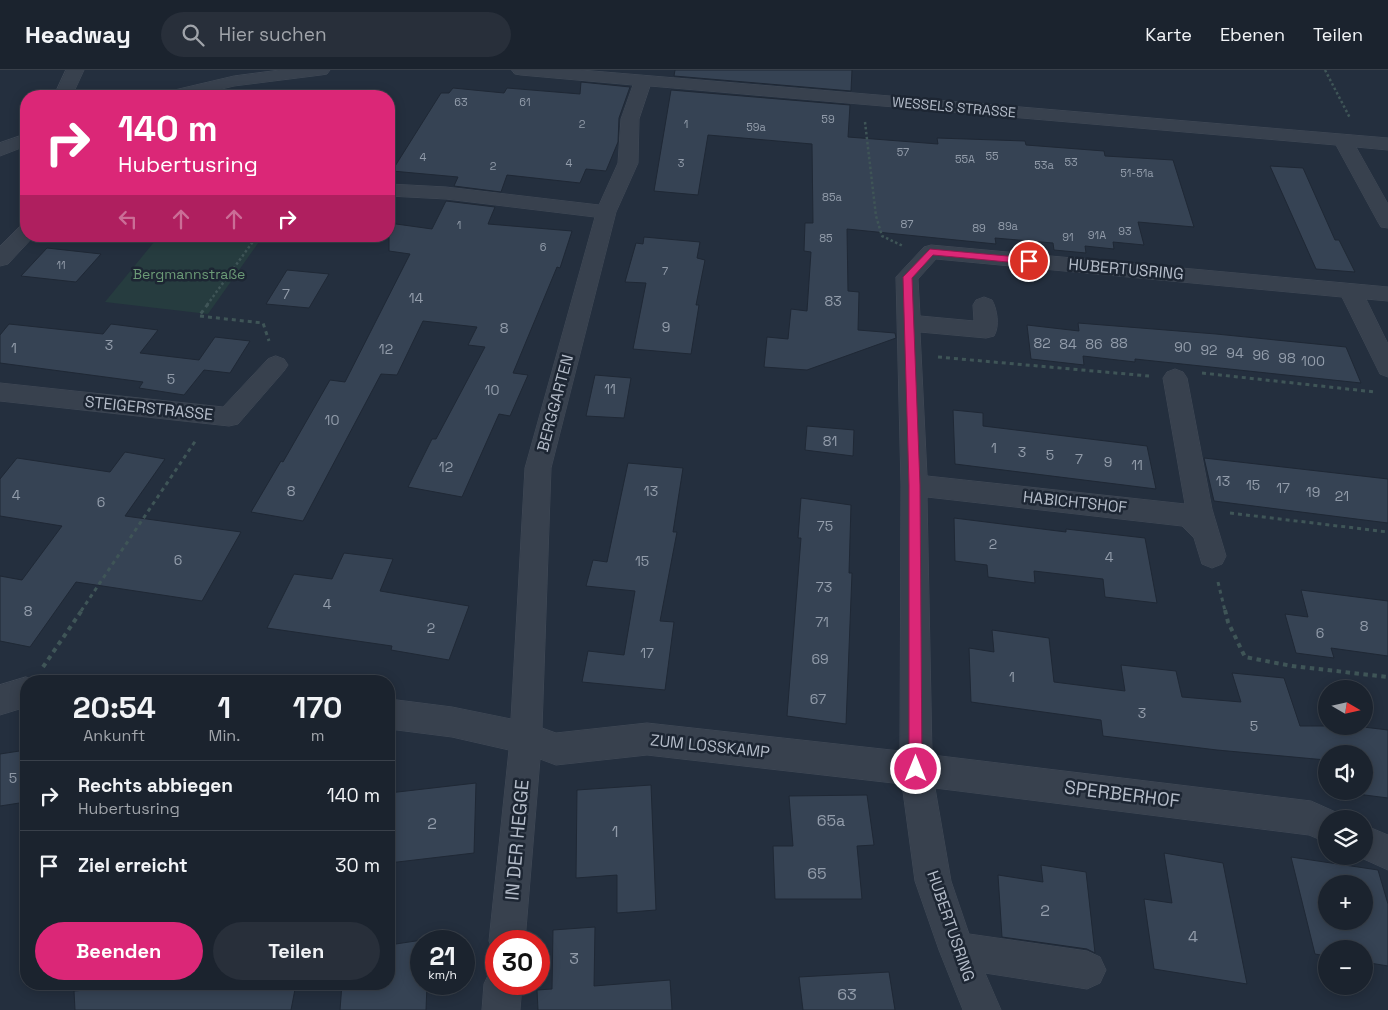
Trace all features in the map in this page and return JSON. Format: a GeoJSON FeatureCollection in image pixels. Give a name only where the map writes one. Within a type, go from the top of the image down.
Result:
{"type":"FeatureCollection","features":[{"type":"Feature","properties":{"kind":"street"},"geometry":{"type":"LineString","coordinates":[[66,90],[75,70]]}},
{"type":"Feature","properties":{"kind":"street"},"geometry":{"type":"LineString","coordinates":[[197,90],[234,81],[322,70]]}},
{"type":"Feature","properties":{"kind":"street","name":"WESSELS STRASSE"},"geometry":{"type":"LineString","coordinates":[[521,70],[1388,144]]}},
{"type":"Feature","properties":{"kind":"street","name":"BERGGARTEN"},"geometry":{"type":"LineString","coordinates":[[526,738],[538,468],[606,212],[628,163],[630,119],[643,80]]}},
{"type":"Feature","properties":{"kind":"street"},"geometry":{"type":"LineString","coordinates":[[1344,140],[1388,222]]}},
{"type":"Feature","properties":{"kind":"street"},"geometry":{"type":"LineString","coordinates":[[0,150],[20,142]]}},
{"type":"Feature","properties":{"kind":"street"},"geometry":{"type":"LineString","coordinates":[[395,190],[446,193],[606,212]]}},
{"type":"Feature","properties":{"kind":"street"},"geometry":{"type":"LineString","coordinates":[[0,259],[20,238]]}},
{"type":"Feature","properties":{"kind":"street","name":"HUBERTUSRING"},"geometry":{"type":"LineString","coordinates":[[982,1010],[957,950],[933,881],[916,769],[914,485],[907,277],[930,252],[1388,294]]}},
{"type":"Feature","properties":{"kind":"street"},"geometry":{"type":"LineString","coordinates":[[1350,290],[1388,368]]}},
{"type":"Feature","properties":{"kind":"street"},"geometry":{"type":"LineString","coordinates":[[909,323],[997,331],[984,305]]}},
{"type":"Feature","properties":{"kind":"street","name":"STEIGERSTRASSE"},"geometry":{"type":"LineString","coordinates":[[0,392],[229,417],[276,365]]}},
{"type":"Feature","properties":{"kind":"street"},"geometry":{"type":"LineString","coordinates":[[1175,378],[1205,532]]}},
{"type":"Feature","properties":{"kind":"street","name":"HABICHTSHOF"},"geometry":{"type":"LineString","coordinates":[[914,485],[1190,516],[1205,532]]}},
{"type":"Feature","properties":{"kind":"street"},"geometry":{"type":"LineString","coordinates":[[0,700],[20,690]]}},
{"type":"Feature","properties":{"kind":"street","name":"ZUM LOSSKAMP"},"geometry":{"type":"LineString","coordinates":[[395,715],[452,722],[526,738],[556,749],[647,739],[916,769]]}},
{"type":"Feature","properties":{"kind":"street","name":"IN DER HEGGE"},"geometry":{"type":"LineString","coordinates":[[508,930],[526,738]]}},
{"type":"Feature","properties":{"kind":"street","name":"SPERBERHOF"},"geometry":{"type":"LineString","coordinates":[[916,769],[1311,818],[1318,821]]}},
{"type":"Feature","properties":{"kind":"street"},"geometry":{"type":"LineString","coordinates":[[1373,846],[1388,853]]}},
{"type":"Feature","properties":{"kind":"street"},"geometry":{"type":"LineString","coordinates":[[957,950],[1086,970]]}},
{"type":"Feature","properties":{"kind":"street"},"geometry":{"type":"LineString","coordinates":[[500,1010],[502,995]]}},
{"type":"Feature","properties":{"kind":"path"},"geometry":{"type":"LineString","coordinates":[[1325,70],[1353,126],[1344,140]]}},
{"type":"Feature","properties":{"kind":"path"},"geometry":{"type":"LineString","coordinates":[[862,99],[876,216],[882,236],[905,247],[930,252]]}},
{"type":"Feature","properties":{"kind":"path"},"geometry":{"type":"LineString","coordinates":[[253,242],[199,316],[263,323],[276,365]]}},
{"type":"Feature","properties":{"kind":"path"},"geometry":{"type":"LineString","coordinates":[[38,675],[214,415]]}},
{"type":"Feature","properties":{"kind":"path"},"geometry":{"type":"LineString","coordinates":[[1388,532],[1205,532],[1228,622],[1245,657],[1292,666],[1388,677]]}},
{"type":"Feature","properties":{"kind":"green space","name":"Bergmannstraße"},"geometry":{"type":"Polygon","coordinates":[[[154,242],[259,242],[208,314],[105,302],[154,242]]]}},
{"type":"Feature","properties":{"kind":"building"},"geometry":{"type":"Polygon","coordinates":[[[675,70],[852,70],[851,91],[674,76],[675,70]]]}},
{"type":"Feature","properties":{"kind":"building"},"geometry":{"type":"Polygon","coordinates":[[[581,82],[630,87],[619,118],[618,142],[606,171],[586,169],[580,183],[507,175],[501,192],[454,186],[458,177],[395,171],[395,166],[441,93],[449,93],[453,88],[504,93],[507,88],[580,94],[581,82]]]}},
{"type":"Feature","properties":{"kind":"building"},"geometry":{"type":"Polygon","coordinates":[[[671,90],[850,105],[848,137],[938,144],[937,138],[1025,141],[1026,145],[1104,151],[1105,156],[1173,160],[1194,227],[1138,222],[1144,245],[1113,242],[1114,249],[1085,246],[1086,253],[1054,250],[1053,243],[995,238],[996,244],[847,229],[848,291],[859,292],[858,330],[895,333],[896,338],[807,370],[764,367],[767,337],[788,339],[791,309],[807,311],[811,252],[804,251],[805,223],[813,223],[812,144],[708,135],[698,195],[654,191],[671,90]]]}},
{"type":"Feature","properties":{"kind":"building"},"geometry":{"type":"Polygon","coordinates":[[[1270,166],[1303,168],[1335,240],[1339,240],[1355,272],[1316,269],[1270,166]]]}},
{"type":"Feature","properties":{"kind":"building"},"geometry":{"type":"Polygon","coordinates":[[[446,201],[495,207],[488,224],[572,231],[560,268],[557,267],[513,373],[528,375],[510,416],[499,414],[462,497],[408,487],[432,439],[436,439],[485,347],[468,345],[477,327],[423,321],[397,375],[381,374],[303,521],[251,512],[281,461],[283,462],[330,380],[345,382],[410,254],[389,251],[389,242],[395,242],[395,224],[432,229],[446,201]]]}},
{"type":"Feature","properties":{"kind":"building"},"geometry":{"type":"Polygon","coordinates":[[[644,237],[700,242],[697,258],[705,260],[696,305],[699,305],[691,354],[633,349],[646,283],[625,282],[636,243],[643,244],[644,237]]]}},
{"type":"Feature","properties":{"kind":"building"},"geometry":{"type":"Polygon","coordinates":[[[47,248],[101,254],[76,282],[21,276],[47,248]]]}},
{"type":"Feature","properties":{"kind":"building"},"geometry":{"type":"Polygon","coordinates":[[[287,270],[329,274],[309,308],[266,304],[287,270]]]}},
{"type":"Feature","properties":{"kind":"building"},"geometry":{"type":"Polygon","coordinates":[[[1078,323],[1346,347],[1361,383],[1135,359],[1135,362],[1083,356],[1084,365],[1031,359],[1027,325],[1079,331],[1078,323]]]}},
{"type":"Feature","properties":{"kind":"building"},"geometry":{"type":"Polygon","coordinates":[[[9,324],[103,334],[111,324],[158,330],[140,353],[199,360],[215,337],[250,341],[230,373],[204,370],[184,395],[139,388],[143,382],[0,363],[0,335],[9,324]]]}},
{"type":"Feature","properties":{"kind":"building"},"geometry":{"type":"Polygon","coordinates":[[[595,375],[631,378],[624,418],[586,416],[595,375]]]}},
{"type":"Feature","properties":{"kind":"building"},"geometry":{"type":"Polygon","coordinates":[[[953,410],[983,413],[983,426],[1147,446],[1156,489],[955,464],[953,410]]]}},
{"type":"Feature","properties":{"kind":"building"},"geometry":{"type":"Polygon","coordinates":[[[807,426],[854,430],[853,456],[805,450],[807,426]]]}},
{"type":"Feature","properties":{"kind":"building"},"geometry":{"type":"Polygon","coordinates":[[[125,452],[165,459],[125,516],[241,532],[202,601],[76,582],[30,647],[0,641],[0,576],[22,580],[62,526],[0,516],[0,479],[17,458],[110,472],[125,452]]]}},
{"type":"Feature","properties":{"kind":"building"},"geometry":{"type":"Polygon","coordinates":[[[1204,458],[1388,479],[1388,523],[1214,501],[1204,458]]]}},
{"type":"Feature","properties":{"kind":"building"},"geometry":{"type":"Polygon","coordinates":[[[628,463],[683,468],[673,532],[677,532],[660,621],[674,622],[665,690],[582,682],[588,651],[624,655],[635,591],[586,586],[593,560],[607,562],[628,463]]]}},
{"type":"Feature","properties":{"kind":"building"},"geometry":{"type":"Polygon","coordinates":[[[801,498],[851,505],[849,573],[852,573],[846,724],[787,716],[801,538],[798,538],[801,498]]]}},
{"type":"Feature","properties":{"kind":"building"},"geometry":{"type":"Polygon","coordinates":[[[954,518],[1066,532],[1066,529],[1145,538],[1157,603],[1105,597],[1103,579],[1034,571],[1035,583],[988,577],[987,565],[955,561],[954,518]]]}},
{"type":"Feature","properties":{"kind":"building"},"geometry":{"type":"Polygon","coordinates":[[[344,553],[393,559],[380,591],[469,606],[449,660],[391,650],[392,646],[267,628],[294,574],[332,579],[344,553]]]}},
{"type":"Feature","properties":{"kind":"building"},"geometry":{"type":"Polygon","coordinates":[[[1301,590],[1388,601],[1388,656],[1331,648],[1334,658],[1296,653],[1285,614],[1308,617],[1301,590]]]}},
{"type":"Feature","properties":{"kind":"building"},"geometry":{"type":"Polygon","coordinates":[[[992,630],[1049,638],[1054,682],[1125,691],[1121,665],[1176,671],[1182,697],[1241,702],[1232,673],[1284,678],[1300,726],[1318,726],[1318,735],[1373,735],[1373,728],[1388,730],[1388,798],[1373,796],[1373,745],[1318,745],[1318,759],[1217,750],[1103,736],[1101,720],[971,702],[969,648],[994,652],[992,630]]]}},
{"type":"Feature","properties":{"kind":"building"},"geometry":{"type":"Polygon","coordinates":[[[20,751],[20,803],[0,806],[0,754],[20,751]]]}},
{"type":"Feature","properties":{"kind":"building"},"geometry":{"type":"Polygon","coordinates":[[[476,783],[474,853],[395,862],[395,792],[476,783]]]}},
{"type":"Feature","properties":{"kind":"building"},"geometry":{"type":"Polygon","coordinates":[[[651,785],[656,910],[617,913],[617,875],[576,878],[577,790],[651,785]]]}},
{"type":"Feature","properties":{"kind":"building"},"geometry":{"type":"Polygon","coordinates":[[[867,795],[874,845],[857,846],[862,899],[775,899],[773,846],[793,846],[789,796],[867,795]]]}},
{"type":"Feature","properties":{"kind":"building"},"geometry":{"type":"Polygon","coordinates":[[[1164,853],[1223,863],[1247,984],[1154,969],[1144,899],[1172,903],[1164,853]]]}},
{"type":"Feature","properties":{"kind":"building"},"geometry":{"type":"Polygon","coordinates":[[[1291,857],[1318,861],[1318,865],[1345,865],[1378,870],[1388,904],[1388,966],[1373,964],[1373,940],[1318,940],[1318,955],[1315,954],[1291,857]]]}},
{"type":"Feature","properties":{"kind":"building"},"geometry":{"type":"Polygon","coordinates":[[[1041,865],[1086,872],[1095,953],[1087,949],[1002,937],[998,875],[1043,882],[1041,865]]]}},
{"type":"Feature","properties":{"kind":"building"},"geometry":{"type":"Polygon","coordinates":[[[595,927],[594,986],[670,980],[672,1010],[538,1010],[537,995],[550,995],[550,989],[552,989],[553,930],[595,927]]]}},
{"type":"Feature","properties":{"kind":"building"},"geometry":{"type":"Polygon","coordinates":[[[410,942],[410,995],[427,995],[426,1010],[340,1010],[342,990],[395,990],[395,944],[410,942]]]}},
{"type":"Feature","properties":{"kind":"building"},"geometry":{"type":"Polygon","coordinates":[[[889,972],[895,1010],[803,1010],[799,977],[889,972]]]}},
{"type":"Feature","properties":{"kind":"building"},"geometry":{"type":"Polygon","coordinates":[[[295,990],[291,1010],[75,1010],[74,991],[295,990]]]}},
{"type":"Feature","properties":{"kind":"route"},"geometry":{"type":"LineString","coordinates":[[916,769],[914,485],[907,277],[930,252],[1029,261]]}}]}
